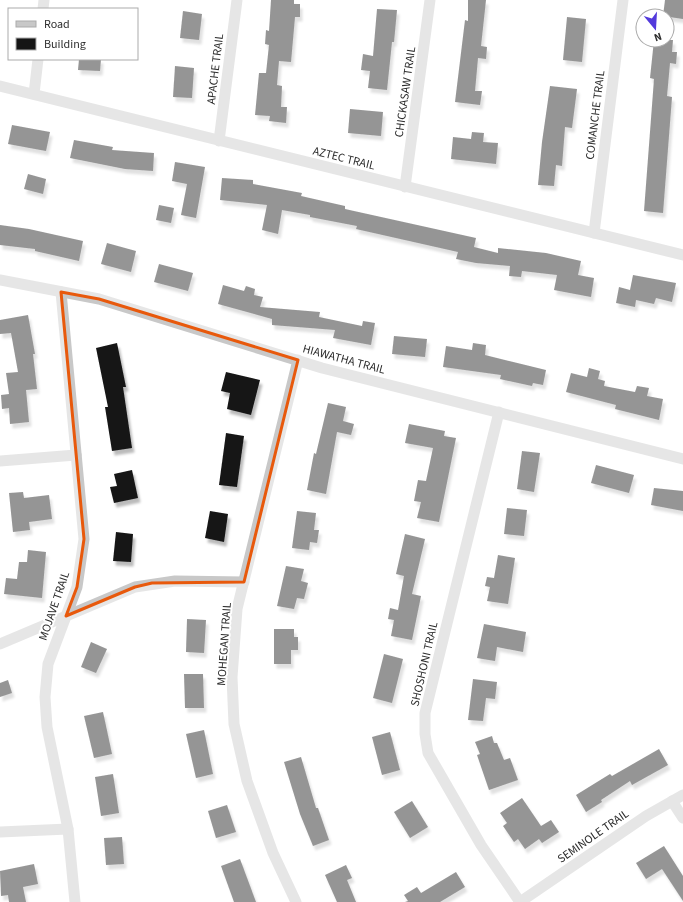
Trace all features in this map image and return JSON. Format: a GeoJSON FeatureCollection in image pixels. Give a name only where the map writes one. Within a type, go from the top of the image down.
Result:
{"type":"FeatureCollection","features":[{"type":"Feature","properties":{"kind":"street","name":"APACHE TRAIL"},"geometry":{"type":"LineString","coordinates":[[219,141],[237,0]]}},
{"type":"Feature","properties":{"kind":"street","name":"CHICKASAW TRAIL"},"geometry":{"type":"LineString","coordinates":[[405,187],[430,0]]}},
{"type":"Feature","properties":{"kind":"street","name":"COMANCHE TRAIL"},"geometry":{"type":"LineString","coordinates":[[594,233],[623,0]]}},
{"type":"Feature","properties":{"kind":"street"},"geometry":{"type":"LineString","coordinates":[[34,94],[38,60]]}},
{"type":"Feature","properties":{"kind":"street","name":"AZTEC TRAIL"},"geometry":{"type":"LineString","coordinates":[[0,86],[405,187],[683,254]]}},
{"type":"Feature","properties":{"kind":"street","name":"HIAWATHA TRAIL"},"geometry":{"type":"LineString","coordinates":[[0,280],[99,299],[298,360],[683,459]]}},
{"type":"Feature","properties":{"kind":"street","name":"MOJAVE TRAIL"},"geometry":{"type":"LineString","coordinates":[[62,292],[84,538],[77,587],[48,664],[45,697],[47,727],[68,829],[75,902]]}},
{"type":"Feature","properties":{"kind":"street","name":"MOHEGAN TRAIL"},"geometry":{"type":"LineString","coordinates":[[296,902],[273,853],[247,781],[234,724],[232,677],[237,609],[298,360]]}},
{"type":"Feature","properties":{"kind":"street","name":"SHOSHONI TRAIL"},"geometry":{"type":"LineString","coordinates":[[499,412],[425,713],[425,734],[428,753],[481,845],[520,902]]}},
{"type":"Feature","properties":{"kind":"street"},"geometry":{"type":"LineString","coordinates":[[0,462],[76,455]]}},
{"type":"Feature","properties":{"kind":"street"},"geometry":{"type":"LineString","coordinates":[[0,644],[135,587],[152,583],[175,581],[244,582]]}},
{"type":"Feature","properties":{"kind":"street","name":"SEMINOLE TRAIL"},"geometry":{"type":"LineString","coordinates":[[520,902],[646,816],[683,795]]}},
{"type":"Feature","properties":{"kind":"street"},"geometry":{"type":"LineString","coordinates":[[672,801],[683,818]]}},
{"type":"Feature","properties":{"kind":"street"},"geometry":{"type":"LineString","coordinates":[[0,832],[68,829]]}},
{"type":"Feature","properties":{"kind":"highlighted area"},"geometry":{"type":"Polygon","coordinates":[[[61,292],[99,299],[298,360],[244,582],[152,583],[135,587],[66,616],[77,587],[84,539],[61,292]]]}},
{"type":"Feature","properties":{"kind":"building"},"geometry":{"type":"Polygon","coordinates":[[[271,0],[294,0],[294,4],[300,4],[300,17],[295,17],[291,62],[279,61],[277,85],[282,86],[281,107],[287,107],[286,123],[269,121],[270,116],[255,115],[259,73],[266,73],[269,45],[265,44],[266,30],[269,31],[271,0]]]}},
{"type":"Feature","properties":{"kind":"building"},"geometry":{"type":"Polygon","coordinates":[[[468,0],[486,0],[481,46],[487,47],[486,59],[478,58],[475,91],[482,91],[480,105],[455,102],[465,20],[468,21],[468,0]]]}},
{"type":"Feature","properties":{"kind":"building"},"geometry":{"type":"Polygon","coordinates":[[[665,0],[683,0],[683,19],[675,18],[675,8],[664,8],[665,0]]]}},
{"type":"Feature","properties":{"kind":"building"},"geometry":{"type":"Polygon","coordinates":[[[377,9],[397,10],[387,90],[368,88],[370,71],[361,70],[363,54],[373,56],[377,9]]]}},
{"type":"Feature","properties":{"kind":"building"},"geometry":{"type":"Polygon","coordinates":[[[183,11],[202,14],[199,40],[180,38],[183,11]]]}},
{"type":"Feature","properties":{"kind":"building"},"geometry":{"type":"Polygon","coordinates":[[[567,17],[586,19],[582,62],[563,60],[567,17]]]}},
{"type":"Feature","properties":{"kind":"building"},"geometry":{"type":"Polygon","coordinates":[[[653,48],[672,48],[672,52],[677,52],[676,64],[670,63],[667,96],[672,97],[663,213],[644,211],[654,79],[650,78],[653,48]]]}},
{"type":"Feature","properties":{"kind":"building"},"geometry":{"type":"Polygon","coordinates":[[[79,60],[101,60],[100,71],[78,70],[79,60]]]}},
{"type":"Feature","properties":{"kind":"building"},"geometry":{"type":"Polygon","coordinates":[[[175,66],[194,68],[192,98],[173,97],[175,66]]]}},
{"type":"Feature","properties":{"kind":"building"},"geometry":{"type":"Polygon","coordinates":[[[550,86],[577,89],[572,128],[565,127],[562,166],[556,165],[554,186],[538,185],[542,142],[550,86]]]}},
{"type":"Feature","properties":{"kind":"building"},"geometry":{"type":"Polygon","coordinates":[[[350,109],[383,112],[381,136],[348,133],[350,109]]]}},
{"type":"Feature","properties":{"kind":"building"},"geometry":{"type":"Polygon","coordinates":[[[12,125],[50,132],[46,151],[8,144],[12,125]]]}},
{"type":"Feature","properties":{"kind":"building"},"geometry":{"type":"Polygon","coordinates":[[[472,132],[484,133],[483,142],[498,143],[496,164],[451,159],[453,137],[471,139],[472,132]]]}},
{"type":"Feature","properties":{"kind":"building"},"geometry":{"type":"Polygon","coordinates":[[[74,140],[113,147],[112,150],[154,153],[153,171],[125,169],[70,158],[74,140]]]}},
{"type":"Feature","properties":{"kind":"building"},"geometry":{"type":"Polygon","coordinates":[[[175,162],[205,167],[196,218],[181,215],[187,184],[172,181],[175,162]]]}},
{"type":"Feature","properties":{"kind":"building"},"geometry":{"type":"Polygon","coordinates":[[[28,174],[46,179],[43,194],[24,189],[28,174]]]}},
{"type":"Feature","properties":{"kind":"building"},"geometry":{"type":"Polygon","coordinates":[[[222,178],[253,180],[253,184],[302,193],[301,196],[345,206],[345,209],[476,238],[474,247],[498,253],[498,248],[546,253],[581,261],[578,275],[594,278],[591,297],[554,290],[557,275],[522,271],[521,277],[509,276],[510,266],[476,263],[456,259],[458,252],[356,229],[357,226],[310,217],[310,215],[282,210],[278,234],[262,230],[267,205],[220,200],[222,178]]]}},
{"type":"Feature","properties":{"kind":"building"},"geometry":{"type":"Polygon","coordinates":[[[159,205],[174,208],[171,223],[156,220],[159,205]]]}},
{"type":"Feature","properties":{"kind":"building"},"geometry":{"type":"Polygon","coordinates":[[[0,225],[29,229],[83,241],[79,261],[35,251],[35,249],[0,245],[0,225]]]}},
{"type":"Feature","properties":{"kind":"building"},"geometry":{"type":"Polygon","coordinates":[[[107,243],[136,251],[131,272],[101,264],[107,243]]]}},
{"type":"Feature","properties":{"kind":"building"},"geometry":{"type":"Polygon","coordinates":[[[159,264],[193,273],[188,291],[154,282],[159,264]]]}},
{"type":"Feature","properties":{"kind":"building"},"geometry":{"type":"Polygon","coordinates":[[[633,275],[676,283],[672,302],[656,298],[654,304],[636,300],[635,307],[616,303],[619,287],[630,290],[633,275]]]}},
{"type":"Feature","properties":{"kind":"building"},"geometry":{"type":"Polygon","coordinates":[[[223,285],[244,291],[246,286],[255,289],[254,295],[263,297],[260,307],[320,312],[319,317],[362,326],[363,321],[375,323],[371,345],[333,338],[335,330],[272,325],[272,319],[218,304],[223,285]]]}},
{"type":"Feature","properties":{"kind":"building"},"geometry":{"type":"Polygon","coordinates":[[[28,315],[35,354],[33,354],[37,389],[26,390],[29,422],[10,424],[9,408],[2,409],[1,395],[9,394],[6,373],[18,372],[11,333],[0,334],[0,320],[28,315]]]}},
{"type":"Feature","properties":{"kind":"building"},"geometry":{"type":"Polygon","coordinates":[[[394,336],[427,339],[425,357],[392,354],[394,336]]]}},
{"type":"Feature","properties":{"kind":"building"},"geometry":{"type":"Polygon","coordinates":[[[117,343],[126,387],[123,387],[132,448],[112,451],[105,407],[108,407],[96,348],[117,343]]]}},
{"type":"Feature","properties":{"kind":"building"},"geometry":{"type":"Polygon","coordinates":[[[473,343],[486,345],[485,355],[546,370],[543,385],[533,383],[532,386],[500,379],[501,375],[443,367],[446,346],[472,350],[473,343]]]}},
{"type":"Feature","properties":{"kind":"building"},"geometry":{"type":"Polygon","coordinates":[[[589,368],[600,371],[598,379],[605,381],[604,386],[635,392],[637,386],[649,388],[647,396],[663,399],[659,420],[615,409],[616,405],[566,392],[571,373],[587,377],[589,368]]]}},
{"type":"Feature","properties":{"kind":"building"},"geometry":{"type":"Polygon","coordinates":[[[226,372],[260,380],[251,415],[227,409],[230,393],[221,391],[226,372]]]}},
{"type":"Feature","properties":{"kind":"building"},"geometry":{"type":"Polygon","coordinates":[[[328,403],[346,407],[343,421],[354,424],[351,435],[337,432],[326,494],[307,490],[314,453],[316,454],[328,403]]]}},
{"type":"Feature","properties":{"kind":"building"},"geometry":{"type":"Polygon","coordinates":[[[409,424],[445,431],[444,436],[456,438],[439,522],[417,518],[421,502],[414,501],[418,480],[426,481],[433,448],[405,443],[409,424]]]}},
{"type":"Feature","properties":{"kind":"building"},"geometry":{"type":"Polygon","coordinates":[[[226,433],[244,436],[237,487],[219,485],[226,433]]]}},
{"type":"Feature","properties":{"kind":"building"},"geometry":{"type":"Polygon","coordinates":[[[522,451],[540,453],[534,492],[517,489],[522,451]]]}},
{"type":"Feature","properties":{"kind":"building"},"geometry":{"type":"Polygon","coordinates":[[[596,465],[634,475],[629,493],[591,483],[596,465]]]}},
{"type":"Feature","properties":{"kind":"building"},"geometry":{"type":"Polygon","coordinates":[[[132,470],[138,498],[114,503],[110,487],[117,486],[114,474],[132,470]]]}},
{"type":"Feature","properties":{"kind":"building"},"geometry":{"type":"Polygon","coordinates":[[[654,488],[683,491],[683,511],[651,505],[654,488]]]}},
{"type":"Feature","properties":{"kind":"building"},"geometry":{"type":"Polygon","coordinates":[[[23,492],[24,498],[49,495],[52,519],[29,522],[30,530],[13,532],[9,493],[23,492]]]}},
{"type":"Feature","properties":{"kind":"building"},"geometry":{"type":"Polygon","coordinates":[[[507,508],[527,510],[524,536],[504,534],[507,508]]]}},
{"type":"Feature","properties":{"kind":"building"},"geometry":{"type":"Polygon","coordinates":[[[210,511],[228,514],[224,542],[205,538],[210,511]]]}},
{"type":"Feature","properties":{"kind":"building"},"geometry":{"type":"Polygon","coordinates":[[[297,511],[316,513],[314,530],[319,530],[317,543],[310,542],[309,550],[292,548],[297,511]]]}},
{"type":"Feature","properties":{"kind":"building"},"geometry":{"type":"Polygon","coordinates":[[[116,532],[133,534],[131,562],[113,561],[116,532]]]}},
{"type":"Feature","properties":{"kind":"building"},"geometry":{"type":"Polygon","coordinates":[[[405,534],[425,539],[412,594],[421,596],[412,640],[391,636],[394,620],[388,619],[390,608],[398,610],[404,576],[396,574],[405,534]]]}},
{"type":"Feature","properties":{"kind":"building"},"geometry":{"type":"Polygon","coordinates":[[[28,550],[46,552],[42,598],[4,594],[6,578],[17,579],[19,562],[27,562],[28,550]]]}},
{"type":"Feature","properties":{"kind":"building"},"geometry":{"type":"Polygon","coordinates":[[[498,555],[515,558],[508,604],[487,601],[490,587],[485,586],[487,577],[494,578],[498,555]]]}},
{"type":"Feature","properties":{"kind":"building"},"geometry":{"type":"Polygon","coordinates":[[[286,566],[304,569],[301,581],[308,583],[304,599],[297,598],[294,609],[277,606],[286,566]]]}},
{"type":"Feature","properties":{"kind":"building"},"geometry":{"type":"Polygon","coordinates":[[[187,619],[206,620],[204,653],[186,652],[187,619]]]}},
{"type":"Feature","properties":{"kind":"building"},"geometry":{"type":"Polygon","coordinates":[[[484,624],[526,632],[523,652],[497,647],[495,661],[477,658],[484,624]]]}},
{"type":"Feature","properties":{"kind":"building"},"geometry":{"type":"Polygon","coordinates":[[[274,629],[294,629],[294,637],[298,637],[298,650],[291,650],[291,664],[274,664],[274,629]]]}},
{"type":"Feature","properties":{"kind":"building"},"geometry":{"type":"Polygon","coordinates":[[[91,642],[107,649],[96,673],[81,667],[91,642]]]}},
{"type":"Feature","properties":{"kind":"building"},"geometry":{"type":"Polygon","coordinates":[[[384,654],[403,659],[392,703],[373,698],[384,654]]]}},
{"type":"Feature","properties":{"kind":"building"},"geometry":{"type":"Polygon","coordinates":[[[184,674],[203,674],[204,708],[185,708],[184,674]]]}},
{"type":"Feature","properties":{"kind":"building"},"geometry":{"type":"Polygon","coordinates":[[[473,679],[497,682],[495,699],[486,698],[483,721],[468,720],[473,679]]]}},
{"type":"Feature","properties":{"kind":"building"},"geometry":{"type":"Polygon","coordinates":[[[8,680],[12,693],[0,697],[0,683],[8,680]]]}},
{"type":"Feature","properties":{"kind":"building"},"geometry":{"type":"Polygon","coordinates":[[[103,712],[112,754],[94,758],[84,716],[103,712]]]}},
{"type":"Feature","properties":{"kind":"building"},"geometry":{"type":"Polygon","coordinates":[[[204,730],[213,774],[196,778],[186,734],[204,730]]]}},
{"type":"Feature","properties":{"kind":"building"},"geometry":{"type":"Polygon","coordinates":[[[390,732],[400,770],[382,775],[372,737],[390,732]]]}},
{"type":"Feature","properties":{"kind":"building"},"geometry":{"type":"Polygon","coordinates":[[[492,736],[494,743],[497,743],[504,760],[510,758],[518,780],[489,790],[477,755],[480,754],[475,742],[492,736]]]}},
{"type":"Feature","properties":{"kind":"building"},"geometry":{"type":"Polygon","coordinates":[[[659,749],[668,765],[632,785],[630,781],[586,812],[576,795],[610,774],[612,776],[659,749]]]}},
{"type":"Feature","properties":{"kind":"building"},"geometry":{"type":"Polygon","coordinates":[[[301,757],[316,808],[318,808],[329,840],[313,846],[300,814],[284,762],[301,757]]]}},
{"type":"Feature","properties":{"kind":"building"},"geometry":{"type":"Polygon","coordinates":[[[113,774],[119,813],[101,816],[95,777],[113,774]]]}},
{"type":"Feature","properties":{"kind":"building"},"geometry":{"type":"Polygon","coordinates":[[[522,798],[541,826],[551,820],[559,832],[542,843],[539,839],[525,849],[518,839],[514,842],[503,826],[507,823],[500,813],[522,798]]]}},
{"type":"Feature","properties":{"kind":"building"},"geometry":{"type":"Polygon","coordinates":[[[412,801],[428,827],[410,838],[394,812],[412,801]]]}},
{"type":"Feature","properties":{"kind":"building"},"geometry":{"type":"Polygon","coordinates":[[[227,805],[236,832],[216,838],[208,811],[227,805]]]}},
{"type":"Feature","properties":{"kind":"building"},"geometry":{"type":"Polygon","coordinates":[[[122,837],[124,864],[106,865],[104,838],[122,837]]]}},
{"type":"Feature","properties":{"kind":"building"},"geometry":{"type":"Polygon","coordinates":[[[664,846],[683,876],[683,901],[662,869],[646,879],[636,863],[664,846]]]}},
{"type":"Feature","properties":{"kind":"building"},"geometry":{"type":"Polygon","coordinates":[[[240,859],[256,902],[234,902],[221,866],[240,859]]]}},
{"type":"Feature","properties":{"kind":"building"},"geometry":{"type":"Polygon","coordinates":[[[34,864],[38,884],[23,887],[26,902],[9,902],[8,895],[1,896],[0,871],[34,864]]]}},
{"type":"Feature","properties":{"kind":"building"},"geometry":{"type":"Polygon","coordinates":[[[346,865],[352,878],[347,880],[356,902],[337,902],[325,875],[346,865]]]}},
{"type":"Feature","properties":{"kind":"building"},"geometry":{"type":"Polygon","coordinates":[[[456,872],[465,887],[440,902],[405,902],[408,901],[404,895],[417,887],[421,893],[456,872]]]}}]}
